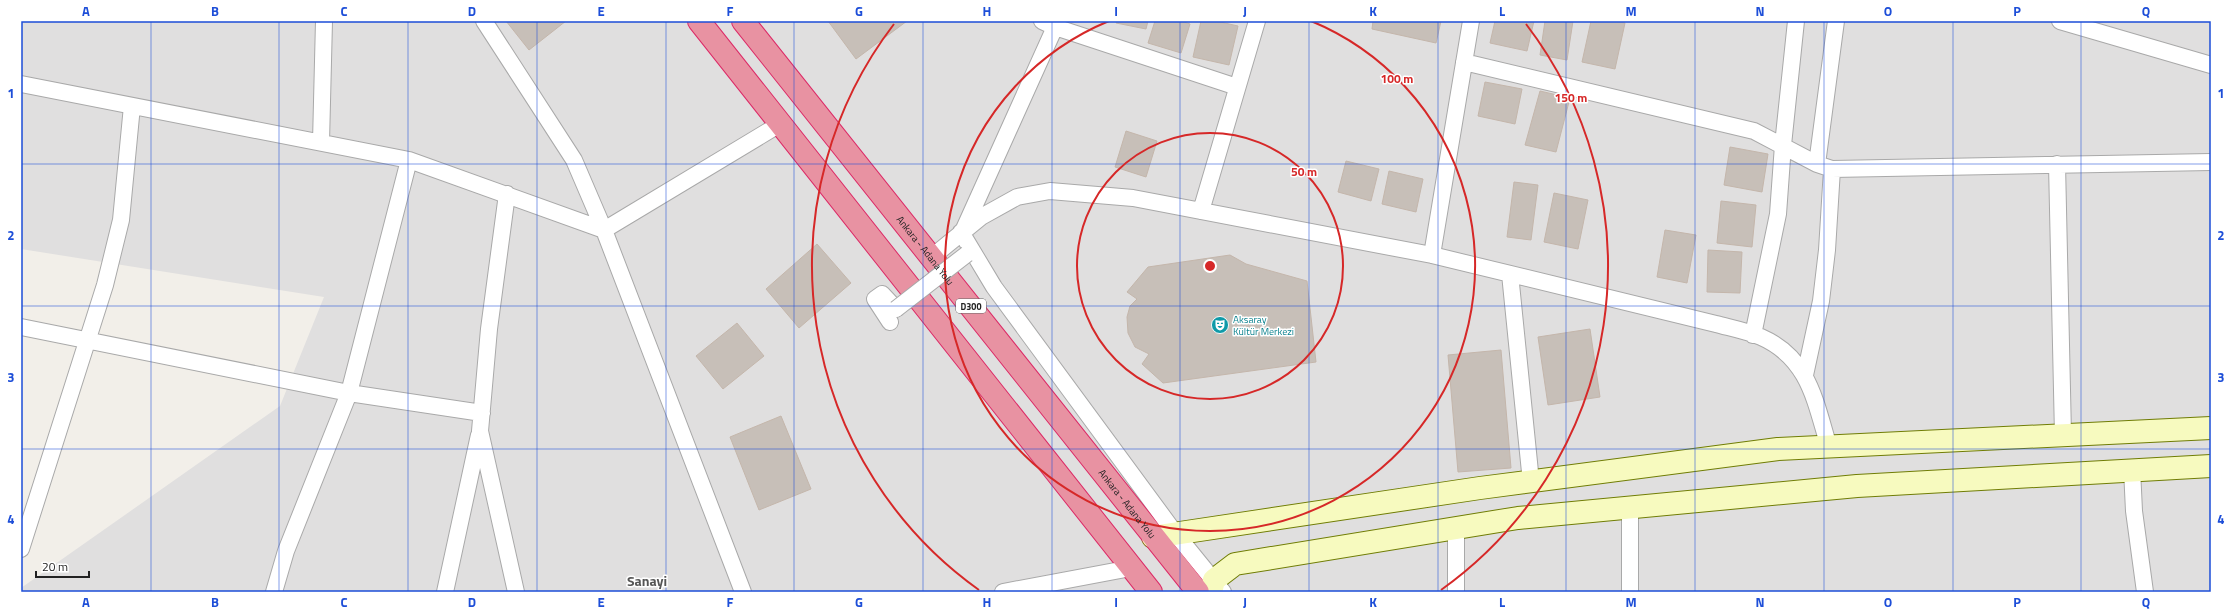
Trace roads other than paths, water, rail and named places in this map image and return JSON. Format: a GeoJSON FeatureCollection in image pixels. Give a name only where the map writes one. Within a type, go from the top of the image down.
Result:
{"type":"FeatureCollection","features":[{"type":"Feature","properties":{"kind":"highway"},"geometry":{"type":"LineString","coordinates":[[699,21],[1151,592]]}},
{"type":"Feature","properties":{"kind":"highway","name":"Ankara - Adana Yolu"},"geometry":{"type":"LineString","coordinates":[[743,21],[1153,537],[1212,589]]}},
{"type":"Feature","properties":{"kind":"main road"},"geometry":{"type":"LineString","coordinates":[[1153,537],[1531,482],[1778,449],[2211,428]]}},
{"type":"Feature","properties":{"kind":"main road"},"geometry":{"type":"LineString","coordinates":[[1212,589],[1235,564],[1518,518],[1857,486],[2132,469],[2211,466]]}},
{"type":"Feature","properties":{"kind":"street"},"geometry":{"type":"LineString","coordinates":[[321,142],[324,21]]}},
{"type":"Feature","properties":{"kind":"street"},"geometry":{"type":"LineString","coordinates":[[484,21],[574,160],[604,230],[744,592]]}},
{"type":"Feature","properties":{"kind":"street"},"geometry":{"type":"LineString","coordinates":[[1201,211],[1257,21]]}},
{"type":"Feature","properties":{"kind":"street"},"geometry":{"type":"LineString","coordinates":[[1432,255],[1471,21]]}},
{"type":"Feature","properties":{"kind":"street"},"geometry":{"type":"LineString","coordinates":[[1753,335],[1778,214],[1783,145],[1796,21]]}},
{"type":"Feature","properties":{"kind":"street"},"geometry":{"type":"LineString","coordinates":[[1817,164],[1836,21]]}},
{"type":"Feature","properties":{"kind":"street"},"geometry":{"type":"LineString","coordinates":[[2060,21],[2211,65]]}},
{"type":"Feature","properties":{"kind":"street"},"geometry":{"type":"LineString","coordinates":[[962,231],[1048,24],[1238,87]]}},
{"type":"Feature","properties":{"kind":"street"},"geometry":{"type":"LineString","coordinates":[[1464,62],[1754,131],[1817,164],[1832,169],[2211,162]]}},
{"type":"Feature","properties":{"kind":"street"},"geometry":{"type":"LineString","coordinates":[[21,84],[409,160],[604,230]]}},
{"type":"Feature","properties":{"kind":"street"},"geometry":{"type":"LineString","coordinates":[[21,549],[105,285],[121,220],[132,106]]}},
{"type":"Feature","properties":{"kind":"street"},"geometry":{"type":"LineString","coordinates":[[604,230],[780,124]]}},
{"type":"Feature","properties":{"kind":"street"},"geometry":{"type":"LineString","coordinates":[[274,592],[286,551],[349,393],[409,160]]}},
{"type":"Feature","properties":{"kind":"street"},"geometry":{"type":"LineString","coordinates":[[2056,164],[2063,435]]}},
{"type":"Feature","properties":{"kind":"street"},"geometry":{"type":"LineString","coordinates":[[1805,375],[1821,301],[1827,250],[1832,169]]}},
{"type":"Feature","properties":{"kind":"street"},"geometry":{"type":"LineString","coordinates":[[932,257],[981,216],[1018,197],[1050,191],[1133,198],[1432,255],[1753,335],[1786,352],[1805,375],[1829,446]]}},
{"type":"Feature","properties":{"kind":"street"},"geometry":{"type":"LineString","coordinates":[[446,592],[480,431],[489,329],[507,194]]}},
{"type":"Feature","properties":{"kind":"street"},"geometry":{"type":"LineString","coordinates":[[962,231],[994,287],[1175,533],[1212,589]]}},
{"type":"Feature","properties":{"kind":"street"},"geometry":{"type":"LineString","coordinates":[[893,316],[967,254],[987,288],[994,287]]}},
{"type":"Feature","properties":{"kind":"street"},"geometry":{"type":"LineString","coordinates":[[1510,274],[1531,482]]}},
{"type":"Feature","properties":{"kind":"street"},"geometry":{"type":"LineString","coordinates":[[21,327],[88,339],[349,393],[482,413]]}},
{"type":"Feature","properties":{"kind":"street"},"geometry":{"type":"LineString","coordinates":[[480,431],[516,592]]}},
{"type":"Feature","properties":{"kind":"street"},"geometry":{"type":"LineString","coordinates":[[2132,469],[2134,511],[2145,592]]}},
{"type":"Feature","properties":{"kind":"street"},"geometry":{"type":"LineString","coordinates":[[1630,507],[1630,592]]}},
{"type":"Feature","properties":{"kind":"street"},"geometry":{"type":"LineString","coordinates":[[1456,528],[1456,592]]}},
{"type":"Feature","properties":{"kind":"street"},"geometry":{"type":"LineString","coordinates":[[1003,592],[1131,568]]}},
{"type":"Feature","properties":{"kind":"place","name":"Aksaray Kültür Merkezi"},"geometry":{"type":"Point","coordinates":[1220,325]}},
{"type":"Feature","properties":{"kind":"district","name":"Sanayi"},"geometry":{"type":"Point","coordinates":[647,580]}}]}
